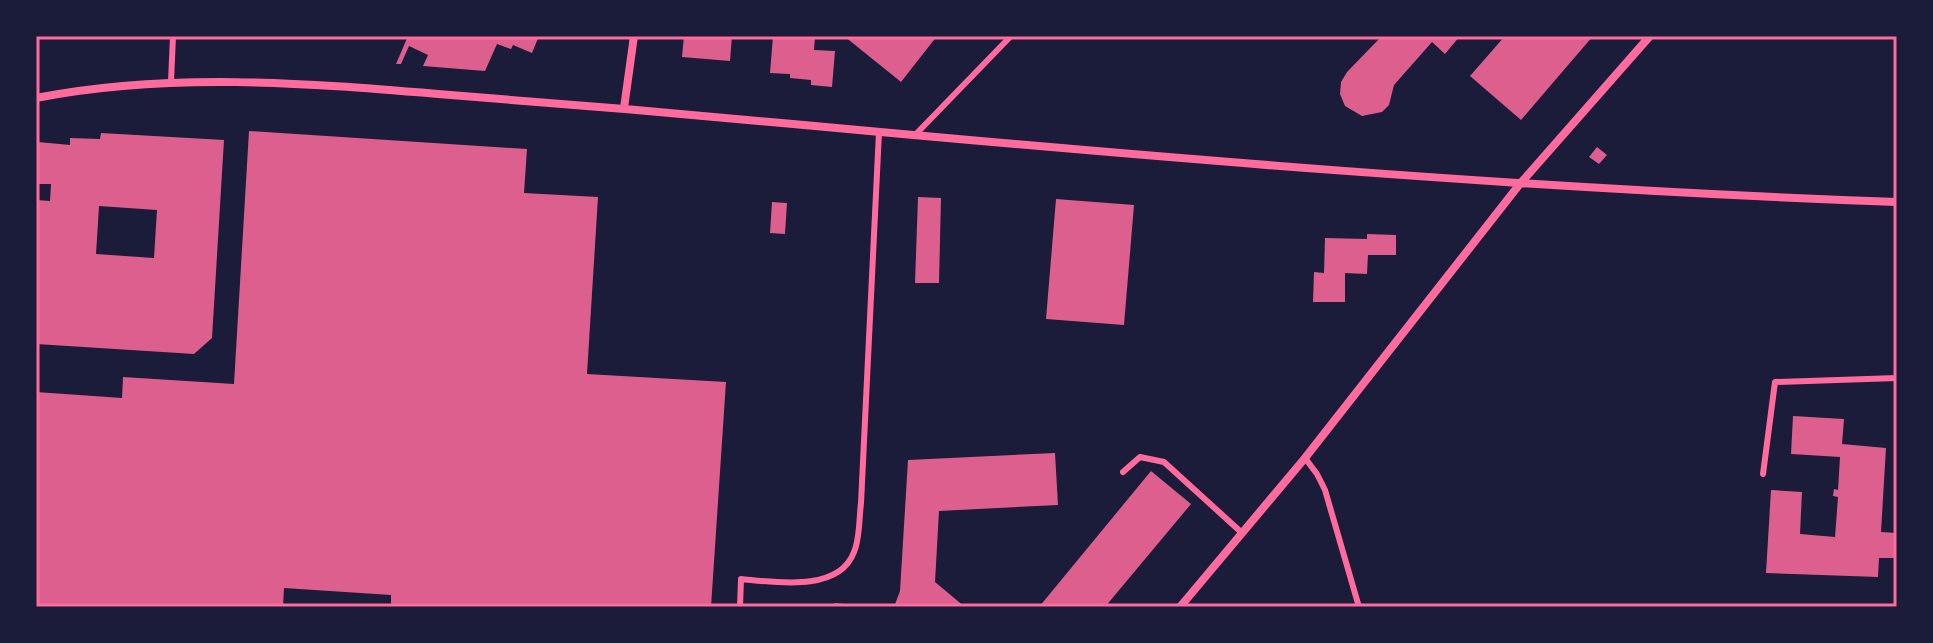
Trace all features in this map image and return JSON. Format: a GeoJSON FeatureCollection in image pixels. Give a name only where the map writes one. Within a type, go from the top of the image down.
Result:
{"type":"FeatureCollection","features":[{"type":"Feature","properties":{"kind":"street"},"geometry":{"type":"LineString","coordinates":[[624,108],[634,36]]}},
{"type":"Feature","properties":{"kind":"street"},"geometry":{"type":"LineString","coordinates":[[1180,607],[1305,458],[1519,185],[1650,36]]}},
{"type":"Feature","properties":{"kind":"street"},"geometry":{"type":"LineString","coordinates":[[36,98],[73,90],[171,82],[274,82],[624,108],[1519,185],[1687,195],[1897,202]]}},
{"type":"Feature","properties":{"kind":"lane"},"geometry":{"type":"LineString","coordinates":[[171,82],[173,36]]}},
{"type":"Feature","properties":{"kind":"lane"},"geometry":{"type":"LineString","coordinates":[[916,134],[1011,36]]}},
{"type":"Feature","properties":{"kind":"lane"},"geometry":{"type":"LineString","coordinates":[[740,607],[741,579],[790,584],[823,580],[848,564],[855,552],[861,503],[879,132]]}},
{"type":"Feature","properties":{"kind":"lane"},"geometry":{"type":"LineString","coordinates":[[1763,474],[1775,382],[1897,378]]}},
{"type":"Feature","properties":{"kind":"lane"},"geometry":{"type":"LineString","coordinates":[[1123,472],[1140,457],[1164,462],[1241,532]]}},
{"type":"Feature","properties":{"kind":"lane"},"geometry":{"type":"LineString","coordinates":[[1305,458],[1325,490],[1359,607]]}},
{"type":"Feature","properties":{"kind":"building"},"geometry":{"type":"Polygon","coordinates":[[[408,36],[539,36],[532,53],[513,45],[511,49],[497,44],[485,71],[423,66],[428,55],[409,46],[401,64],[396,64],[408,36]]]}},
{"type":"Feature","properties":{"kind":"building"},"geometry":{"type":"Polygon","coordinates":[[[684,36],[732,36],[730,61],[682,57],[684,36]]]}},
{"type":"Feature","properties":{"kind":"building"},"geometry":{"type":"Polygon","coordinates":[[[773,36],[815,36],[814,50],[835,51],[832,87],[811,85],[811,80],[790,78],[790,74],[770,73],[773,36]]]}},
{"type":"Feature","properties":{"kind":"building"},"geometry":{"type":"Polygon","coordinates":[[[844,36],[937,36],[901,82],[844,36]]]}},
{"type":"Feature","properties":{"kind":"building"},"geometry":{"type":"Polygon","coordinates":[[[1375,36],[1460,36],[1445,54],[1432,42],[1394,85],[1389,105],[1382,112],[1362,116],[1345,106],[1340,94],[1341,82],[1379,39],[1375,36]]]}},
{"type":"Feature","properties":{"kind":"building"},"geometry":{"type":"Polygon","coordinates":[[[1505,36],[1593,36],[1521,120],[1470,76],[1505,36]]]}},
{"type":"Feature","properties":{"kind":"building"},"geometry":{"type":"Polygon","coordinates":[[[249,131],[527,149],[524,193],[598,197],[587,374],[726,382],[711,607],[391,607],[391,595],[284,588],[283,607],[36,607],[36,392],[122,398],[123,377],[234,384],[249,131]]]}},
{"type":"Feature","properties":{"kind":"building"},"geometry":{"type":"Polygon","coordinates":[[[101,133],[224,140],[212,338],[194,354],[36,344],[36,200],[50,201],[51,184],[36,184],[38,142],[70,145],[70,138],[100,139],[101,133]],[[99,206],[96,254],[154,258],[157,210],[99,206]]]}},
{"type":"Feature","properties":{"kind":"building"},"geometry":{"type":"Polygon","coordinates":[[[1597,147],[1607,155],[1599,164],[1589,157],[1597,147]]]}},
{"type":"Feature","properties":{"kind":"building"},"geometry":{"type":"Polygon","coordinates":[[[918,197],[941,198],[939,283],[915,283],[918,197]]]}},
{"type":"Feature","properties":{"kind":"building"},"geometry":{"type":"Polygon","coordinates":[[[1056,199],[1134,205],[1124,325],[1046,319],[1056,199]]]}},
{"type":"Feature","properties":{"kind":"building"},"geometry":{"type":"Polygon","coordinates":[[[772,202],[787,203],[785,234],[770,233],[772,202]]]}},
{"type":"Feature","properties":{"kind":"building"},"geometry":{"type":"Polygon","coordinates":[[[1367,234],[1396,235],[1396,255],[1368,255],[1367,274],[1345,273],[1345,302],[1313,302],[1314,272],[1324,273],[1325,238],[1367,239],[1367,234]]]}},
{"type":"Feature","properties":{"kind":"building"},"geometry":{"type":"Polygon","coordinates":[[[1793,416],[1844,419],[1842,444],[1886,448],[1881,532],[1897,533],[1897,558],[1879,558],[1878,577],[1766,573],[1771,490],[1802,492],[1800,534],[1835,537],[1838,497],[1833,496],[1834,489],[1838,490],[1840,457],[1791,454],[1793,416]]]}},
{"type":"Feature","properties":{"kind":"building"},"geometry":{"type":"Polygon","coordinates":[[[1055,453],[1058,505],[939,511],[935,582],[965,607],[894,607],[900,591],[908,460],[1055,453]]]}},
{"type":"Feature","properties":{"kind":"building"},"geometry":{"type":"Polygon","coordinates":[[[1151,471],[1191,504],[1105,607],[1039,607],[1151,471]]]}},
{"type":"Feature","properties":{"kind":"building"},"geometry":{"type":"Polygon","coordinates":[[[834,603],[857,605],[857,607],[833,607],[834,603]]]}}]}
